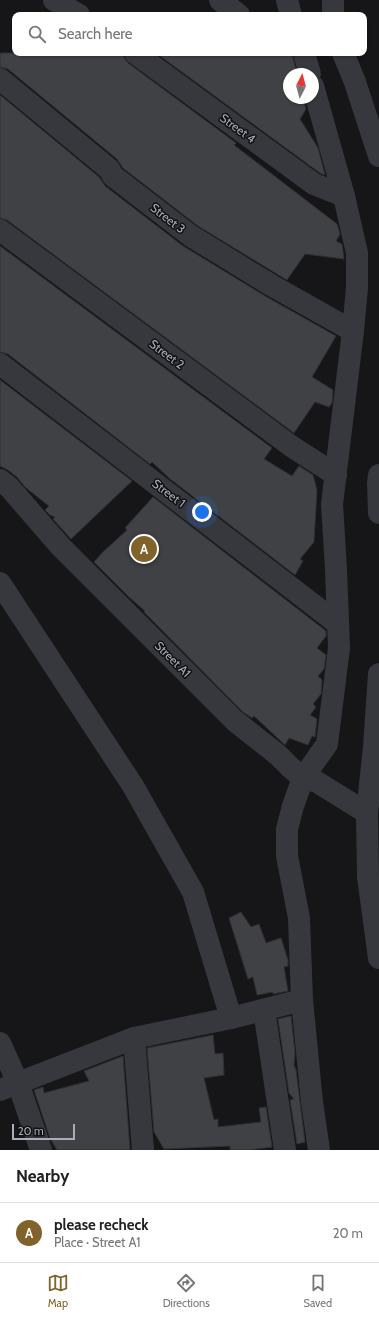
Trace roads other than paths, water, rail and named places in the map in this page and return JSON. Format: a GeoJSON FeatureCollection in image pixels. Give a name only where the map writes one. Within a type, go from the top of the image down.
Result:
{"type":"FeatureCollection","features":[{"type":"Feature","properties":{"kind":"street"},"geometry":{"type":"LineString","coordinates":[[54,0],[74,12]]}},
{"type":"Feature","properties":{"kind":"street"},"geometry":{"type":"LineString","coordinates":[[220,0],[235,12]]}},
{"type":"Feature","properties":{"kind":"street"},"geometry":{"type":"LineString","coordinates":[[287,0],[290,12]]}},
{"type":"Feature","properties":{"kind":"street"},"geometry":{"type":"LineString","coordinates":[[333,0],[333,12]]}},
{"type":"Feature","properties":{"kind":"street","name":"Street 4"},"geometry":{"type":"LineString","coordinates":[[139,56],[314,184],[344,196]]}},
{"type":"Feature","properties":{"kind":"street"},"geometry":{"type":"LineString","coordinates":[[344,56],[355,82],[379,156]]}},
{"type":"Feature","properties":{"kind":"street","name":"Street 3"},"geometry":{"type":"LineString","coordinates":[[0,79],[109,169],[113,176],[191,236],[271,285],[353,331]]}},
{"type":"Feature","properties":{"kind":"street"},"geometry":{"type":"LineString","coordinates":[[318,104],[344,196],[357,253],[357,288],[353,331],[332,504],[339,648],[327,744],[303,778],[287,829],[287,856],[299,918],[302,1000],[312,1102],[319,1150]]}},
{"type":"Feature","properties":{"kind":"street","name":"Street 2"},"geometry":{"type":"LineString","coordinates":[[0,230],[291,446],[336,474]]}},
{"type":"Feature","properties":{"kind":"street","name":"Street 1"},"geometry":{"type":"LineString","coordinates":[[0,364],[337,622]]}},
{"type":"Feature","properties":{"kind":"street"},"geometry":{"type":"LineString","coordinates":[[379,475],[379,513]]}},
{"type":"Feature","properties":{"kind":"street","name":"Street A1"},"geometry":{"type":"LineString","coordinates":[[0,480],[9,487],[61,547],[225,711],[303,778],[317,782],[367,813]]}},
{"type":"Feature","properties":{"kind":"street"},"geometry":{"type":"LineString","coordinates":[[0,583],[134,786],[193,892],[231,1018]]}},
{"type":"Feature","properties":{"kind":"street"},"geometry":{"type":"LineString","coordinates":[[379,674],[374,747],[367,813],[368,877],[379,958]]}},
{"type":"Feature","properties":{"kind":"street"},"geometry":{"type":"LineString","coordinates":[[9,1087],[134,1038],[231,1018],[302,1000]]}},
{"type":"Feature","properties":{"kind":"street"},"geometry":{"type":"LineString","coordinates":[[264,1010],[285,1150]]}},
{"type":"Feature","properties":{"kind":"street"},"geometry":{"type":"LineString","coordinates":[[134,1038],[143,1150]]}},
{"type":"Feature","properties":{"kind":"street"},"geometry":{"type":"LineString","coordinates":[[0,1044],[9,1087],[41,1150]]}},
{"type":"Feature","properties":{"kind":"place","name":"please recheck"},"geometry":{"type":"Point","coordinates":[144,549]}}]}
